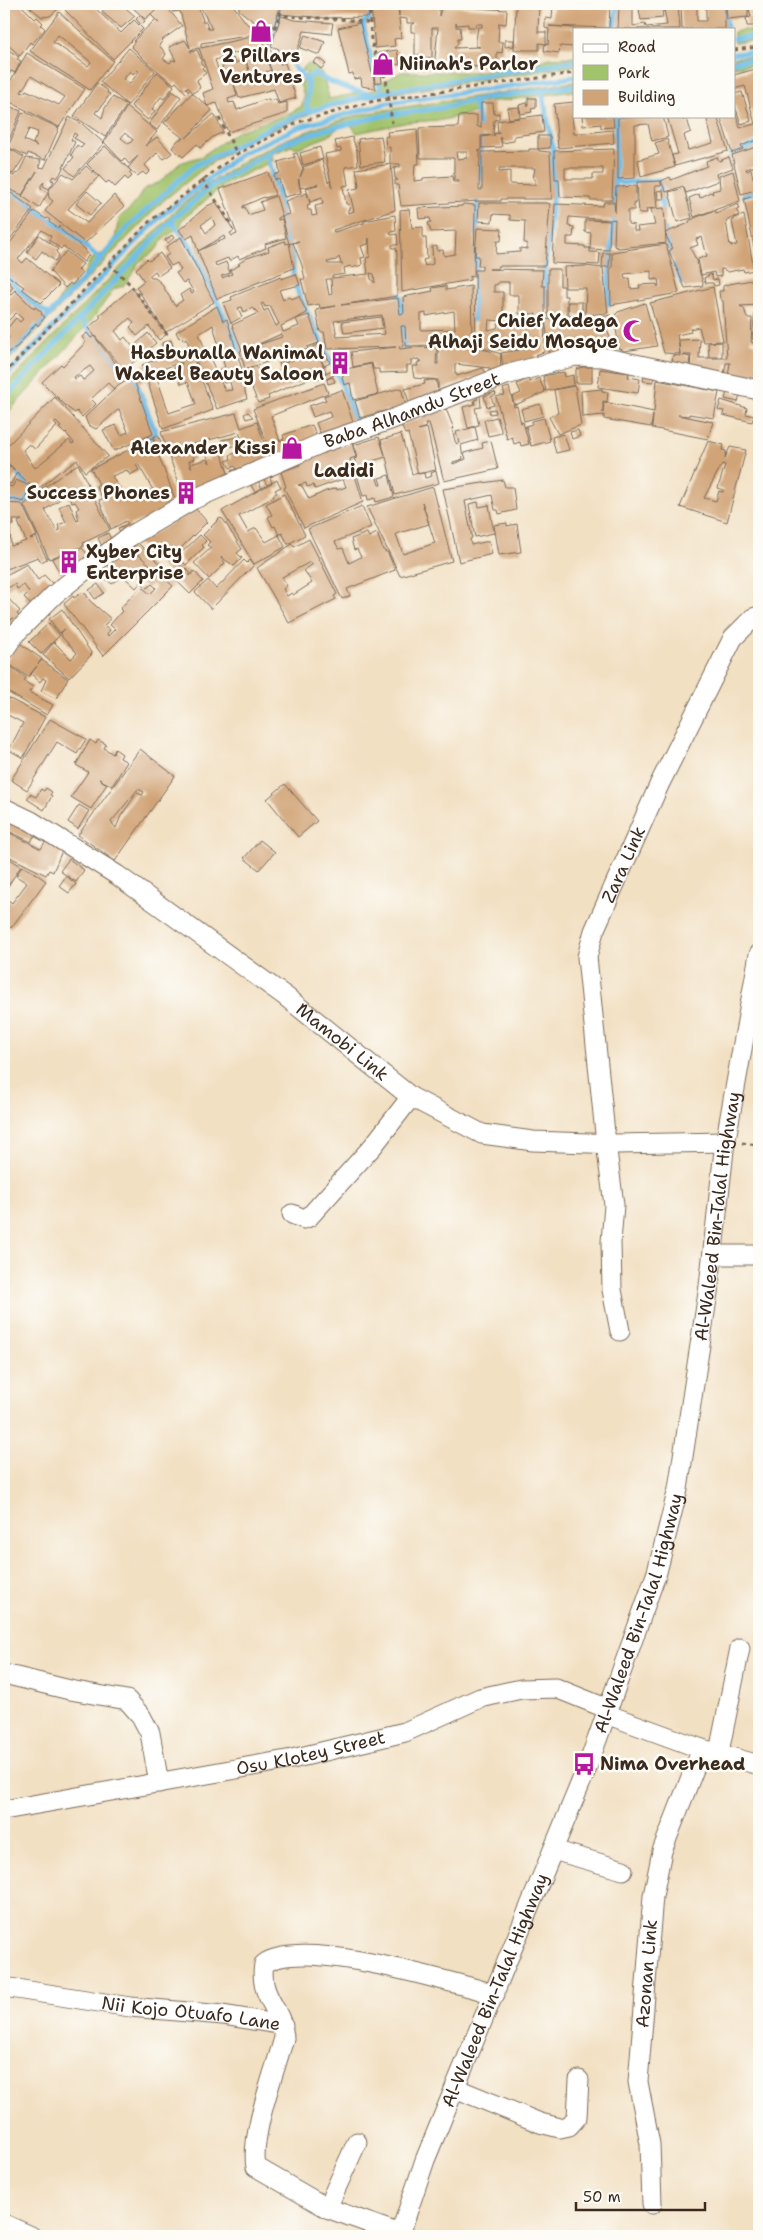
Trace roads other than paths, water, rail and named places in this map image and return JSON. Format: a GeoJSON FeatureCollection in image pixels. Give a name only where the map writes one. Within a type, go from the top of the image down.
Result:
{"type":"FeatureCollection","features":[{"type":"Feature","properties":{"kind":"street","name":"Baba Alhamdu Street"},"geometry":{"type":"LineString","coordinates":[[4,650],[15,634],[55,594],[88,566],[129,537],[192,500],[322,443],[390,420],[506,375],[575,356],[602,357],[759,390]]}},
{"type":"Feature","properties":{"kind":"street","name":"Zara Link"},"geometry":{"type":"LineString","coordinates":[[620,1331],[612,1290],[610,1242],[614,1205],[587,957],[594,931],[660,783],[733,638],[753,618],[759,616]]}},
{"type":"Feature","properties":{"kind":"street","name":"Mamobi Link"},"geometry":{"type":"LineString","coordinates":[[4,808],[31,821],[117,875],[285,996],[411,1097],[482,1134],[533,1140],[616,1144],[726,1142]]}},
{"type":"Feature","properties":{"kind":"street","name":"Al-Waleed Bin-Talal Highway"},"geometry":{"type":"LineString","coordinates":[[403,2235],[425,2160],[553,1850],[607,1712],[657,1572],[678,1489],[713,1255],[726,1142],[759,954]]}},
{"type":"Feature","properties":{"kind":"street"},"geometry":{"type":"LineString","coordinates":[[292,1214],[304,1219],[309,1217],[374,1146],[411,1097]]}},
{"type":"Feature","properties":{"kind":"street"},"geometry":{"type":"LineString","coordinates":[[713,1255],[759,1255]]}},
{"type":"Feature","properties":{"kind":"street"},"geometry":{"type":"LineString","coordinates":[[711,1751],[740,1648]]}},
{"type":"Feature","properties":{"kind":"street"},"geometry":{"type":"LineString","coordinates":[[4,1674],[70,1690],[127,1700],[141,1716],[150,1733],[160,1783]]}},
{"type":"Feature","properties":{"kind":"street","name":"Osu Klotey Street"},"geometry":{"type":"LineString","coordinates":[[4,1810],[292,1759],[405,1732],[480,1698],[521,1689],[556,1688],[607,1712],[711,1751],[759,1765]]}},
{"type":"Feature","properties":{"kind":"street","name":"Azonan Link"},"geometry":{"type":"LineString","coordinates":[[652,2204],[650,2144],[638,2082],[653,1896],[662,1851],[711,1751]]}},
{"type":"Feature","properties":{"kind":"street"},"geometry":{"type":"LineString","coordinates":[[553,1850],[623,1870]]}},
{"type":"Feature","properties":{"kind":"street"},"geometry":{"type":"LineString","coordinates":[[283,2025],[265,1991],[262,1976],[264,1964],[280,1956],[339,1958],[368,1962],[495,1994]]}},
{"type":"Feature","properties":{"kind":"street","name":"Nii Kojo Otuafo Lane"},"geometry":{"type":"LineString","coordinates":[[4,1987],[130,2007],[223,2015],[283,2025],[284,2038],[258,2130],[254,2154],[256,2167],[327,2208],[403,2235]]}},
{"type":"Feature","properties":{"kind":"street"},"geometry":{"type":"LineString","coordinates":[[455,2088],[540,2123],[560,2128],[569,2126],[577,2118],[579,2080]]}},
{"type":"Feature","properties":{"kind":"street"},"geometry":{"type":"LineString","coordinates":[[327,2208],[358,2142]]}},
{"type":"Feature","properties":{"kind":"street"},"geometry":{"type":"LineString","coordinates":[[4,2224],[31,2236]]}},
{"type":"Feature","properties":{"kind":"waterway"},"geometry":{"type":"LineString","coordinates":[[269,44],[282,4]]}},
{"type":"Feature","properties":{"kind":"waterway"},"geometry":{"type":"LineString","coordinates":[[367,4],[369,19],[363,23],[374,71],[382,92]]}},
{"type":"Feature","properties":{"kind":"waterway"},"geometry":{"type":"LineString","coordinates":[[614,28],[617,4]]}},
{"type":"Feature","properties":{"kind":"waterway"},"geometry":{"type":"LineString","coordinates":[[725,4],[727,28]]}},
{"type":"Feature","properties":{"kind":"waterway"},"geometry":{"type":"LineString","coordinates":[[736,39],[759,36]]}},
{"type":"Feature","properties":{"kind":"waterway"},"geometry":{"type":"LineString","coordinates":[[736,54],[759,51]]}},
{"type":"Feature","properties":{"kind":"waterway"},"geometry":{"type":"LineString","coordinates":[[736,62],[759,58]]}},
{"type":"Feature","properties":{"kind":"waterway"},"geometry":{"type":"LineString","coordinates":[[4,361],[78,285],[128,227],[194,166],[270,127],[307,112],[343,102],[394,90],[573,61]]}},
{"type":"Feature","properties":{"kind":"waterway"},"geometry":{"type":"LineString","coordinates":[[293,66],[307,83],[307,112]]}},
{"type":"Feature","properties":{"kind":"waterway"},"geometry":{"type":"LineString","coordinates":[[307,79],[315,73],[341,86],[370,94]]}},
{"type":"Feature","properties":{"kind":"waterway"},"geometry":{"type":"LineString","coordinates":[[4,378],[160,217],[242,153],[299,127],[388,103],[573,77]]}},
{"type":"Feature","properties":{"kind":"waterway"},"geometry":{"type":"LineString","coordinates":[[4,399],[171,221],[211,186],[287,142],[327,129],[386,115],[441,108],[485,98],[573,86]]}},
{"type":"Feature","properties":{"kind":"waterway"},"geometry":{"type":"LineString","coordinates":[[542,90],[553,149],[553,192],[545,266],[545,306]]}},
{"type":"Feature","properties":{"kind":"waterway"},"geometry":{"type":"LineString","coordinates":[[474,100],[480,140],[479,180]]}},
{"type":"Feature","properties":{"kind":"waterway"},"geometry":{"type":"LineString","coordinates":[[609,304],[609,277],[614,217],[616,118]]}},
{"type":"Feature","properties":{"kind":"waterway"},"geometry":{"type":"LineString","coordinates":[[731,154],[759,143]]}},
{"type":"Feature","properties":{"kind":"waterway"},"geometry":{"type":"LineString","coordinates":[[267,154],[277,191],[283,227],[293,262],[293,274],[298,293],[342,385],[355,420]]}},
{"type":"Feature","properties":{"kind":"waterway"},"geometry":{"type":"LineString","coordinates":[[615,179],[621,183],[659,180],[663,213]]}},
{"type":"Feature","properties":{"kind":"waterway"},"geometry":{"type":"LineString","coordinates":[[4,188],[22,197],[37,211],[70,233],[101,260]]}},
{"type":"Feature","properties":{"kind":"waterway"},"geometry":{"type":"LineString","coordinates":[[744,195],[759,190]]}},
{"type":"Feature","properties":{"kind":"waterway"},"geometry":{"type":"LineString","coordinates":[[477,234],[478,196]]}},
{"type":"Feature","properties":{"kind":"waterway"},"geometry":{"type":"LineString","coordinates":[[171,221],[191,246],[240,350]]}},
{"type":"Feature","properties":{"kind":"waterway"},"geometry":{"type":"LineString","coordinates":[[665,229],[672,255]]}},
{"type":"Feature","properties":{"kind":"waterway"},"geometry":{"type":"LineString","coordinates":[[474,320],[476,250]]}},
{"type":"Feature","properties":{"kind":"waterway"},"geometry":{"type":"LineString","coordinates":[[675,265],[682,283]]}},
{"type":"Feature","properties":{"kind":"waterway"},"geometry":{"type":"LineString","coordinates":[[4,274],[32,303],[50,315]]}},
{"type":"Feature","properties":{"kind":"waterway"},"geometry":{"type":"LineString","coordinates":[[397,294],[401,297],[404,348]]}},
{"type":"Feature","properties":{"kind":"waterway"},"geometry":{"type":"LineString","coordinates":[[80,319],[121,370],[134,376],[156,434],[137,443]]}},
{"type":"Feature","properties":{"kind":"waterway"},"geometry":{"type":"LineString","coordinates":[[4,461],[33,490],[24,503],[4,499]]}},
{"type":"Feature","properties":{"kind":"place","name":"2 Pillars Ventures"},"geometry":{"type":"Point","coordinates":[261,31]}},
{"type":"Feature","properties":{"kind":"place","name":"Niinah's Parlor"},"geometry":{"type":"Point","coordinates":[383,64]}},
{"type":"Feature","properties":{"kind":"place","name":"Chief Yadega Alhaji Seidu Mosque"},"geometry":{"type":"Point","coordinates":[634,331]}},
{"type":"Feature","properties":{"kind":"place","name":"Hasbunalla Wanimal Wakeel Beauty Saloon"},"geometry":{"type":"Point","coordinates":[340,363]}},
{"type":"Feature","properties":{"kind":"place","name":"Alexander Kissi"},"geometry":{"type":"Point","coordinates":[292,448]}},
{"type":"Feature","properties":{"kind":"place","name":"Success Phones"},"geometry":{"type":"Point","coordinates":[186,493]}},
{"type":"Feature","properties":{"kind":"place","name":"Xyber City Enterprise"},"geometry":{"type":"Point","coordinates":[69,562]}},
{"type":"Feature","properties":{"kind":"place","name":"Nima Overhead"},"geometry":{"type":"Point","coordinates":[584,1764]}},
{"type":"Feature","properties":{"kind":"district","name":"Ladidi"},"geometry":{"type":"Point","coordinates":[344,470]}}]}
